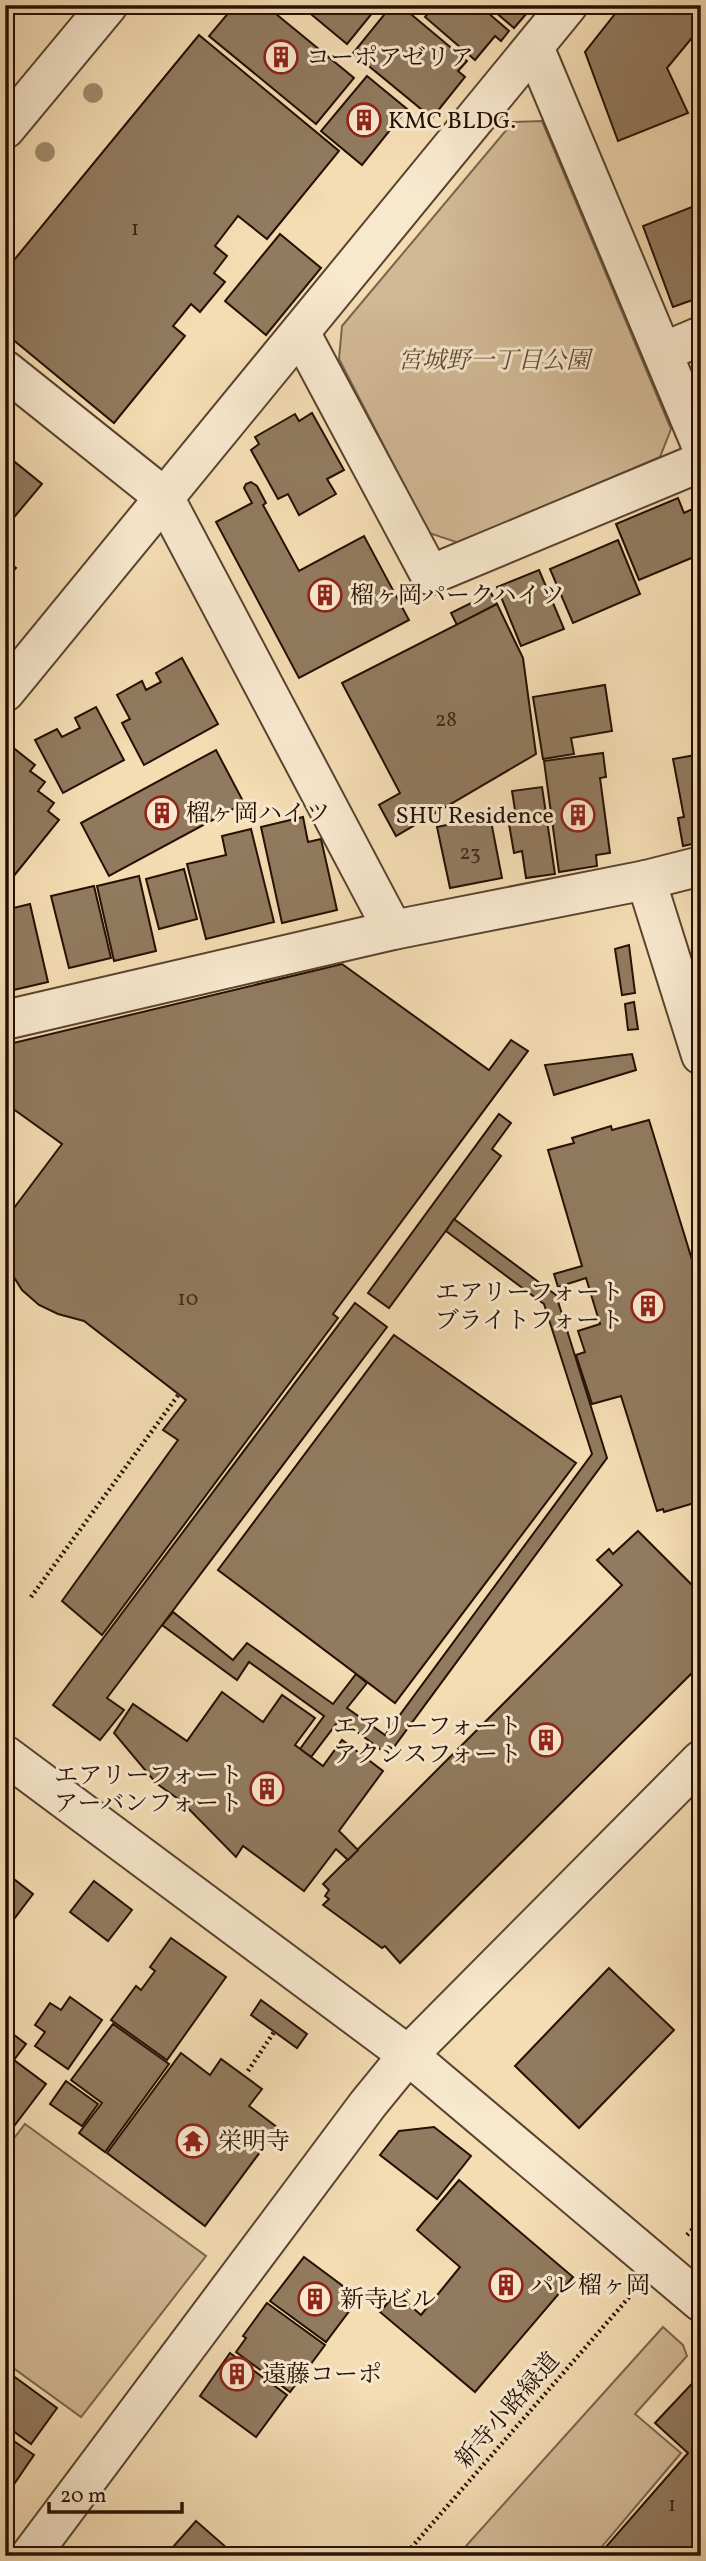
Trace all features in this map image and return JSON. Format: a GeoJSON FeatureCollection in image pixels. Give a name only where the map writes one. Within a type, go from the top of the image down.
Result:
{"type":"FeatureCollection","features":[{"type":"Feature","properties":{"kind":"street"},"geometry":{"type":"LineString","coordinates":[[5,129],[108,5]]}},
{"type":"Feature","properties":{"kind":"street"},"geometry":{"type":"LineString","coordinates":[[5,692],[568,5]]}},
{"type":"Feature","properties":{"kind":"street"},"geometry":{"type":"LineString","coordinates":[[534,47],[701,445]]}},
{"type":"Feature","properties":{"kind":"street"},"geometry":{"type":"LineString","coordinates":[[301,334],[430,575],[701,462]]}},
{"type":"Feature","properties":{"kind":"street"},"geometry":{"type":"LineString","coordinates":[[663,352],[701,336]]}},
{"type":"Feature","properties":{"kind":"street"},"geometry":{"type":"LineString","coordinates":[[5,370],[164,496],[393,930]]}},
{"type":"Feature","properties":{"kind":"street"},"geometry":{"type":"LineString","coordinates":[[5,1020],[393,930],[646,880],[701,866]]}},
{"type":"Feature","properties":{"kind":"street"},"geometry":{"type":"LineString","coordinates":[[646,880],[701,1055]]}},
{"type":"Feature","properties":{"kind":"street"},"geometry":{"type":"LineString","coordinates":[[5,1755],[408,2055],[701,2302]]}},
{"type":"Feature","properties":{"kind":"street"},"geometry":{"type":"LineString","coordinates":[[30,2556],[368,2104],[408,2055],[701,1760]]}},
{"type":"Feature","properties":{"kind":"path"},"geometry":{"type":"LineString","coordinates":[[31,1597],[179,1395]]}},
{"type":"Feature","properties":{"kind":"path"},"geometry":{"type":"LineString","coordinates":[[248,2071],[274,2032]]}},
{"type":"Feature","properties":{"kind":"path"},"geometry":{"type":"LineString","coordinates":[[681,2240],[701,2221]]}},
{"type":"Feature","properties":{"kind":"path","name":"新寺小路緑道"},"geometry":{"type":"LineString","coordinates":[[404,2556],[637,2288]]}},
{"type":"Feature","properties":{"kind":"green space","name":"宮城野一丁目公園"},"geometry":{"type":"Polygon","coordinates":[[[542,121],[671,429],[660,457],[459,543],[429,533],[339,359],[342,326],[513,122],[542,121]]]}},
{"type":"Feature","properties":{"kind":"green space"},"geometry":{"type":"Polygon","coordinates":[[[25,2124],[206,2256],[81,2417],[5,2362],[5,2150],[25,2124]]]}},
{"type":"Feature","properties":{"kind":"green space"},"geometry":{"type":"Polygon","coordinates":[[[663,2327],[683,2345],[687,2356],[635,2414],[681,2453],[594,2556],[457,2556],[663,2327]]]}},
{"type":"Feature","properties":{"kind":"building","name":"コーポアゼリア"},"geometry":{"type":"Polygon","coordinates":[[[235,5],[265,5],[354,78],[316,124],[209,36],[235,5]]]}},
{"type":"Feature","properties":{"kind":"building"},"geometry":{"type":"Polygon","coordinates":[[[300,5],[377,5],[378,6],[347,44],[300,5]]]}},
{"type":"Feature","properties":{"kind":"building"},"geometry":{"type":"Polygon","coordinates":[[[392,5],[400,5],[467,61],[458,71],[465,77],[432,118],[353,53],[392,5]]]}},
{"type":"Feature","properties":{"kind":"building"},"geometry":{"type":"Polygon","coordinates":[[[435,5],[479,5],[509,31],[501,41],[495,36],[475,60],[425,17],[435,5]]]}},
{"type":"Feature","properties":{"kind":"building"},"geometry":{"type":"Polygon","coordinates":[[[487,5],[534,5],[514,28],[487,5]]]}},
{"type":"Feature","properties":{"kind":"building"},"geometry":{"type":"Polygon","coordinates":[[[622,5],[701,5],[701,27],[667,68],[688,113],[618,141],[585,52],[622,5]]]}},
{"type":"Feature","properties":{"kind":"building"},"geometry":{"type":"Polygon","coordinates":[[[199,35],[339,151],[267,239],[238,216],[215,246],[227,256],[214,273],[225,282],[200,312],[191,304],[173,326],[185,336],[114,423],[5,333],[5,271],[199,35]]]}},
{"type":"Feature","properties":{"kind":"building","name":"KMC BLDG."},"geometry":{"type":"Polygon","coordinates":[[[367,76],[407,109],[362,165],[321,131],[367,76]]]}},
{"type":"Feature","properties":{"kind":"building"},"geometry":{"type":"Polygon","coordinates":[[[697,205],[701,215],[701,297],[673,307],[643,226],[697,205]]]}},
{"type":"Feature","properties":{"kind":"building"},"geometry":{"type":"Polygon","coordinates":[[[280,234],[321,268],[266,335],[225,301],[280,234]]]}},
{"type":"Feature","properties":{"kind":"building"},"geometry":{"type":"Polygon","coordinates":[[[312,413],[344,470],[327,479],[336,494],[299,515],[288,494],[278,499],[251,450],[259,444],[255,437],[295,414],[299,421],[312,413]]]}},
{"type":"Feature","properties":{"kind":"building"},"geometry":{"type":"Polygon","coordinates":[[[5,454],[42,484],[5,528],[5,454]]]}},
{"type":"Feature","properties":{"kind":"building","name":"榴ヶ岡パークハイツ"},"geometry":{"type":"Polygon","coordinates":[[[251,482],[257,486],[266,503],[263,505],[299,571],[364,536],[409,620],[299,678],[216,522],[252,503],[244,488],[251,482]]]}},
{"type":"Feature","properties":{"kind":"building"},"geometry":{"type":"Polygon","coordinates":[[[678,498],[684,513],[701,505],[701,554],[639,580],[616,524],[678,498]]]}},
{"type":"Feature","properties":{"kind":"building"},"geometry":{"type":"Polygon","coordinates":[[[618,540],[640,594],[573,623],[550,569],[618,540]]]}},
{"type":"Feature","properties":{"kind":"building"},"geometry":{"type":"Polygon","coordinates":[[[5,560],[16,568],[5,581],[5,560]]]}},
{"type":"Feature","properties":{"kind":"building"},"geometry":{"type":"Polygon","coordinates":[[[539,570],[564,629],[521,646],[497,587],[539,570]]]}},
{"type":"Feature","properties":{"kind":"building"},"geometry":{"type":"Polygon","coordinates":[[[491,593],[497,604],[457,625],[451,613],[491,593]]]}},
{"type":"Feature","properties":{"kind":"building"},"geometry":{"type":"Polygon","coordinates":[[[497,604],[523,658],[536,754],[396,836],[379,805],[400,793],[342,683],[497,604]]]}},
{"type":"Feature","properties":{"kind":"building"},"geometry":{"type":"Polygon","coordinates":[[[182,658],[218,724],[144,765],[122,723],[130,719],[117,695],[142,681],[146,690],[161,682],[156,673],[182,658]]]}},
{"type":"Feature","properties":{"kind":"building"},"geometry":{"type":"Polygon","coordinates":[[[605,685],[612,731],[571,738],[574,754],[543,759],[533,697],[605,685]]]}},
{"type":"Feature","properties":{"kind":"building"},"geometry":{"type":"Polygon","coordinates":[[[96,707],[124,760],[63,793],[35,740],[57,729],[62,737],[80,728],[75,718],[96,707]]]}},
{"type":"Feature","properties":{"kind":"building"},"geometry":{"type":"Polygon","coordinates":[[[6,742],[35,765],[30,771],[45,782],[38,791],[54,803],[48,811],[59,820],[13,877],[5,870],[6,742]]]}},
{"type":"Feature","properties":{"kind":"building","name":"榴ヶ岡ハイツ"},"geometry":{"type":"Polygon","coordinates":[[[216,750],[244,803],[109,876],[81,823],[216,750]]]}},
{"type":"Feature","properties":{"kind":"building","name":"SHU Residence"},"geometry":{"type":"Polygon","coordinates":[[[603,753],[606,777],[600,778],[610,853],[596,855],[597,866],[559,872],[544,761],[603,753]]]}},
{"type":"Feature","properties":{"kind":"building"},"geometry":{"type":"Polygon","coordinates":[[[701,754],[701,842],[683,846],[678,818],[684,817],[673,759],[701,754]]]}},
{"type":"Feature","properties":{"kind":"building"},"geometry":{"type":"Polygon","coordinates":[[[542,787],[555,874],[526,878],[522,851],[514,853],[509,824],[517,823],[512,791],[542,787]]]}},
{"type":"Feature","properties":{"kind":"building"},"geometry":{"type":"Polygon","coordinates":[[[490,816],[502,878],[450,888],[437,827],[490,816]]]}},
{"type":"Feature","properties":{"kind":"building"},"geometry":{"type":"Polygon","coordinates":[[[303,817],[308,842],[321,839],[337,910],[282,923],[261,827],[303,817]]]}},
{"type":"Feature","properties":{"kind":"building"},"geometry":{"type":"Polygon","coordinates":[[[251,829],[274,922],[206,939],[187,864],[226,855],[222,836],[251,829]]]}},
{"type":"Feature","properties":{"kind":"building"},"geometry":{"type":"Polygon","coordinates":[[[184,869],[197,919],[159,929],[146,879],[184,869]]]}},
{"type":"Feature","properties":{"kind":"building"},"geometry":{"type":"Polygon","coordinates":[[[139,876],[156,951],[114,961],[97,886],[139,876]]]}},
{"type":"Feature","properties":{"kind":"building"},"geometry":{"type":"Polygon","coordinates":[[[94,886],[111,958],[69,968],[51,896],[94,886]]]}},
{"type":"Feature","properties":{"kind":"building"},"geometry":{"type":"Polygon","coordinates":[[[30,904],[48,982],[5,992],[5,910],[30,904]]]}},
{"type":"Feature","properties":{"kind":"building"},"geometry":{"type":"Polygon","coordinates":[[[629,945],[635,993],[622,995],[615,949],[629,945]]]}},
{"type":"Feature","properties":{"kind":"building"},"geometry":{"type":"Polygon","coordinates":[[[342,964],[489,1070],[511,1040],[528,1051],[333,1314],[338,1318],[102,1635],[62,1601],[178,1440],[163,1430],[186,1400],[84,1321],[58,1314],[39,1305],[22,1290],[5,1263],[5,1220],[62,1144],[5,1103],[5,1045],[342,964]]]}},
{"type":"Feature","properties":{"kind":"building"},"geometry":{"type":"Polygon","coordinates":[[[634,1002],[638,1029],[628,1030],[625,1004],[634,1002]]]}},
{"type":"Feature","properties":{"kind":"building"},"geometry":{"type":"Polygon","coordinates":[[[632,1054],[636,1070],[554,1095],[545,1065],[632,1054]]]}},
{"type":"Feature","properties":{"kind":"building"},"geometry":{"type":"Polygon","coordinates":[[[499,1114],[511,1123],[492,1149],[501,1156],[389,1308],[368,1293],[499,1114]]]}},
{"type":"Feature","properties":{"kind":"building","name":"エアリーフォート ブライトフォート"},"geometry":{"type":"Polygon","coordinates":[[[649,1120],[701,1289],[701,1501],[664,1512],[663,1509],[657,1511],[621,1396],[592,1404],[576,1355],[585,1352],[578,1331],[600,1324],[586,1278],[558,1287],[554,1274],[582,1266],[548,1150],[574,1143],[572,1138],[611,1126],[612,1130],[649,1120]]]}},
{"type":"Feature","properties":{"kind":"building"},"geometry":{"type":"Polygon","coordinates":[[[454,1219],[556,1295],[607,1458],[388,1755],[340,1719],[311,1757],[300,1749],[324,1716],[249,1662],[237,1680],[162,1625],[173,1612],[233,1660],[247,1643],[333,1704],[356,1674],[367,1683],[347,1708],[385,1735],[592,1454],[544,1304],[446,1231],[454,1219]]]}},
{"type":"Feature","properties":{"kind":"building"},"geometry":{"type":"Polygon","coordinates":[[[355,1303],[387,1327],[107,1698],[124,1710],[100,1740],[53,1705],[355,1303]]]}},
{"type":"Feature","properties":{"kind":"building"},"geometry":{"type":"Polygon","coordinates":[[[394,1335],[576,1463],[395,1703],[218,1570],[394,1335]]]}},
{"type":"Feature","properties":{"kind":"building"},"geometry":{"type":"Polygon","coordinates":[[[701,1530],[701,1553],[692,1535],[701,1530]]]}},
{"type":"Feature","properties":{"kind":"building","name":"エアリーフォート アクシスフォート"},"geometry":{"type":"Polygon","coordinates":[[[638,1531],[701,1594],[701,1664],[400,1963],[385,1946],[382,1948],[323,1905],[329,1899],[325,1896],[329,1890],[323,1884],[622,1585],[597,1560],[609,1549],[613,1554],[638,1531]]]}},
{"type":"Feature","properties":{"kind":"building","name":"エアリーフォート アーバンフォート"},"geometry":{"type":"Polygon","coordinates":[[[222,1692],[263,1722],[282,1695],[315,1718],[295,1745],[323,1766],[342,1740],[383,1771],[339,1831],[358,1850],[348,1860],[336,1849],[304,1891],[243,1846],[236,1857],[181,1801],[156,1783],[114,1733],[133,1704],[187,1741],[222,1692]]]}},
{"type":"Feature","properties":{"kind":"building"},"geometry":{"type":"Polygon","coordinates":[[[5,1872],[33,1894],[5,1931],[5,1872]]]}},
{"type":"Feature","properties":{"kind":"building"},"geometry":{"type":"Polygon","coordinates":[[[94,1881],[132,1910],[108,1941],[70,1912],[94,1881]]]}},
{"type":"Feature","properties":{"kind":"building"},"geometry":{"type":"Polygon","coordinates":[[[171,1938],[226,1977],[167,2060],[111,2020],[136,1986],[141,1990],[155,1971],[150,1967],[171,1938]]]}},
{"type":"Feature","properties":{"kind":"building"},"geometry":{"type":"Polygon","coordinates":[[[609,1968],[674,2030],[579,2128],[515,2066],[609,1968]]]}},
{"type":"Feature","properties":{"kind":"building"},"geometry":{"type":"Polygon","coordinates":[[[70,1997],[102,2020],[68,2069],[35,2046],[45,2032],[35,2025],[50,2003],[61,2010],[70,1997]]]}},
{"type":"Feature","properties":{"kind":"building"},"geometry":{"type":"Polygon","coordinates":[[[261,2000],[307,2034],[297,2048],[251,2015],[261,2000]]]}},
{"type":"Feature","properties":{"kind":"building"},"geometry":{"type":"Polygon","coordinates":[[[113,2024],[169,2064],[105,2152],[79,2133],[102,2103],[71,2080],[113,2024]]]}},
{"type":"Feature","properties":{"kind":"building"},"geometry":{"type":"Polygon","coordinates":[[[5,2028],[26,2044],[14,2060],[46,2084],[5,2138],[5,2028]]]}},
{"type":"Feature","properties":{"kind":"building","name":"栄明寺"},"geometry":{"type":"Polygon","coordinates":[[[181,2053],[210,2075],[221,2059],[262,2089],[249,2106],[278,2128],[205,2226],[107,2153],[181,2053]]]}},
{"type":"Feature","properties":{"kind":"building"},"geometry":{"type":"Polygon","coordinates":[[[66,2081],[98,2104],[82,2126],[50,2104],[66,2081]]]}},
{"type":"Feature","properties":{"kind":"building"},"geometry":{"type":"Polygon","coordinates":[[[434,2127],[471,2156],[437,2199],[380,2155],[399,2131],[434,2127]]]}},
{"type":"Feature","properties":{"kind":"building","name":"パレ榴ヶ岡"},"geometry":{"type":"Polygon","coordinates":[[[459,2180],[573,2277],[475,2392],[380,2312],[396,2293],[421,2315],[460,2267],[417,2230],[459,2180]]]}},
{"type":"Feature","properties":{"kind":"building","name":"新寺ビル"},"geometry":{"type":"Polygon","coordinates":[[[304,2257],[359,2298],[326,2342],[270,2301],[304,2257]]]}},
{"type":"Feature","properties":{"kind":"building"},"geometry":{"type":"Polygon","coordinates":[[[267,2303],[325,2345],[290,2392],[236,2352],[246,2338],[243,2336],[267,2303]]]}},
{"type":"Feature","properties":{"kind":"building","name":"遠藤コーポ"},"geometry":{"type":"Polygon","coordinates":[[[230,2353],[287,2395],[256,2437],[200,2396],[230,2353]]]}},
{"type":"Feature","properties":{"kind":"building"},"geometry":{"type":"Polygon","coordinates":[[[701,2374],[701,2556],[598,2556],[688,2453],[655,2423],[701,2374]]]}},
{"type":"Feature","properties":{"kind":"building"},"geometry":{"type":"Polygon","coordinates":[[[12,2375],[57,2408],[31,2444],[5,2425],[5,2384],[12,2375]]]}},
{"type":"Feature","properties":{"kind":"building"},"geometry":{"type":"Polygon","coordinates":[[[5,2435],[34,2455],[8,2493],[13,2495],[5,2506],[5,2435]]]}},
{"type":"Feature","properties":{"kind":"building"},"geometry":{"type":"Polygon","coordinates":[[[196,2521],[236,2556],[165,2556],[196,2521]]]}},
{"type":"Feature","properties":{"kind":"place","name":"コーポアゼリア"},"geometry":{"type":"Point","coordinates":[281,57]}},
{"type":"Feature","properties":{"kind":"place","name":"KMC BLDG."},"geometry":{"type":"Point","coordinates":[364,120]}},
{"type":"Feature","properties":{"kind":"place","name":"榴ヶ岡パークハイツ"},"geometry":{"type":"Point","coordinates":[325,595]}},
{"type":"Feature","properties":{"kind":"place","name":"榴ヶ岡ハイツ"},"geometry":{"type":"Point","coordinates":[162,813]}},
{"type":"Feature","properties":{"kind":"place","name":"SHU Residence"},"geometry":{"type":"Point","coordinates":[578,815]}},
{"type":"Feature","properties":{"kind":"place","name":"エアリーフォート ブライトフォート"},"geometry":{"type":"Point","coordinates":[648,1306]}},
{"type":"Feature","properties":{"kind":"place","name":"エアリーフォート アクシスフォート"},"geometry":{"type":"Point","coordinates":[546,1740]}},
{"type":"Feature","properties":{"kind":"place","name":"エアリーフォート アーバンフォート"},"geometry":{"type":"Point","coordinates":[267,1789]}},
{"type":"Feature","properties":{"kind":"place","name":"栄明寺"},"geometry":{"type":"Point","coordinates":[193,2141]}},
{"type":"Feature","properties":{"kind":"place","name":"パレ榴ヶ岡"},"geometry":{"type":"Point","coordinates":[506,2285]}},
{"type":"Feature","properties":{"kind":"place","name":"新寺ビル"},"geometry":{"type":"Point","coordinates":[315,2299]}},
{"type":"Feature","properties":{"kind":"place","name":"遠藤コーポ"},"geometry":{"type":"Point","coordinates":[237,2374]}}]}
